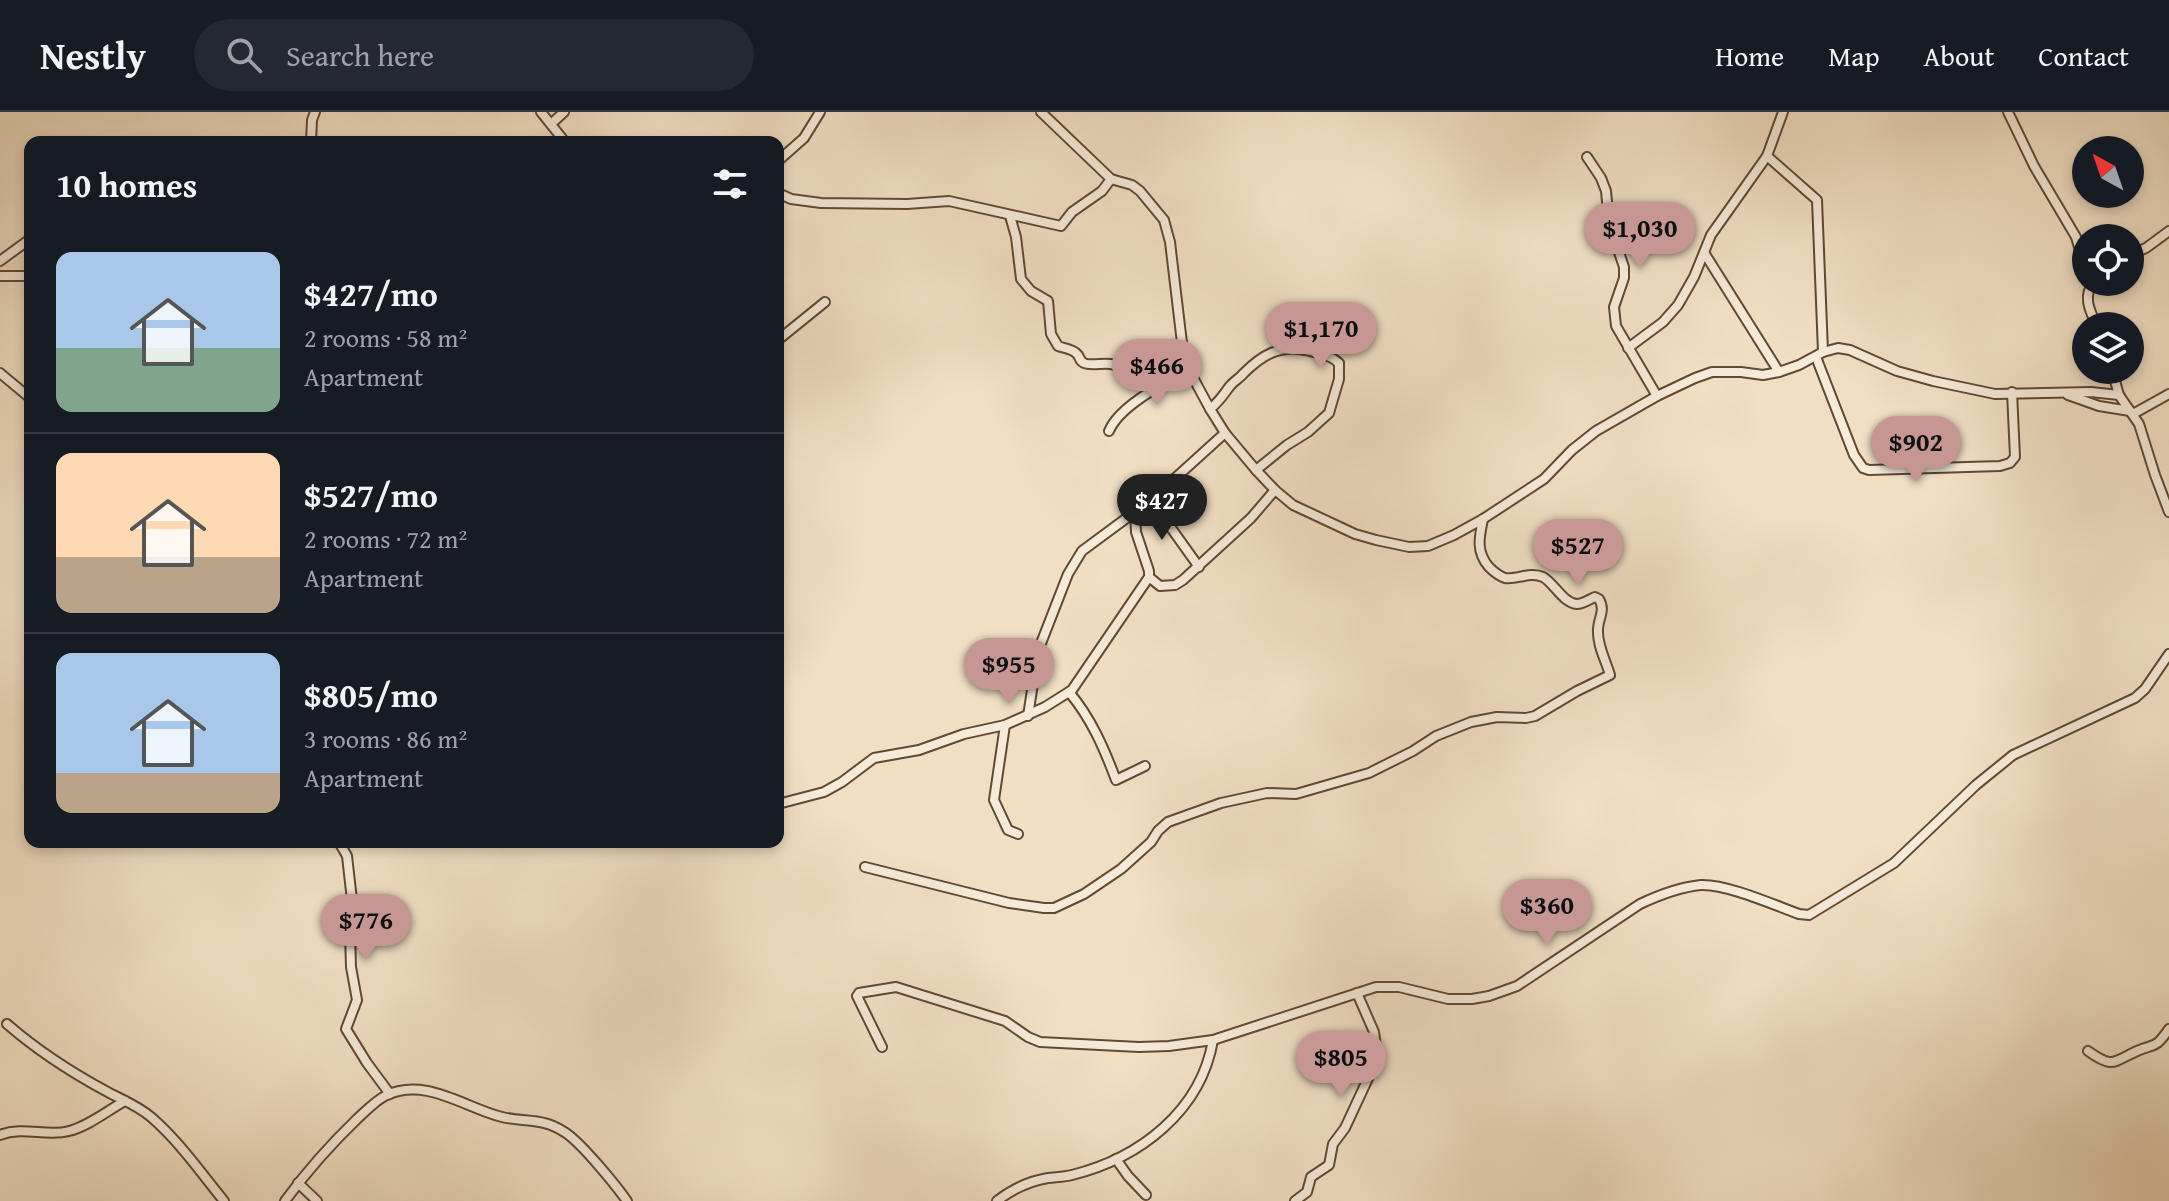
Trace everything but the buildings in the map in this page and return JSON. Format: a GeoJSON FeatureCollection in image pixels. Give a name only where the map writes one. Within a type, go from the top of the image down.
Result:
{"type":"FeatureCollection","features":[{"type":"Feature","properties":{"kind":"street"},"geometry":{"type":"LineString","coordinates":[[311,136],[315,112]]}},
{"type":"Feature","properties":{"kind":"street"},"geometry":{"type":"LineString","coordinates":[[541,112],[560,136]]}},
{"type":"Feature","properties":{"kind":"street"},"geometry":{"type":"LineString","coordinates":[[551,124],[564,112]]}},
{"type":"Feature","properties":{"kind":"street"},"geometry":{"type":"LineString","coordinates":[[784,156],[804,138],[820,112]]}},
{"type":"Feature","properties":{"kind":"street"},"geometry":{"type":"LineString","coordinates":[[1041,112],[1111,179],[1132,185],[1140,191],[1164,220],[1170,242],[1182,343],[1189,370],[1225,433],[1275,490],[1305,512],[1355,534],[1400,546],[1428,546],[1483,519],[1544,479],[1596,431],[1657,396],[1712,372],[1763,375],[1779,372],[1838,348],[1850,350],[1897,371],[1995,394],[2091,392],[2119,395]]}},
{"type":"Feature","properties":{"kind":"street"},"geometry":{"type":"LineString","coordinates":[[1628,348],[1663,322],[1678,305],[1719,221],[1767,156],[1783,112]]}},
{"type":"Feature","properties":{"kind":"street"},"geometry":{"type":"LineString","coordinates":[[2008,112],[2034,166],[2072,228]]}},
{"type":"Feature","properties":{"kind":"street"},"geometry":{"type":"LineString","coordinates":[[1767,156],[1817,200],[1820,354],[1854,455],[1863,468],[2000,466],[2010,463],[2015,457],[2012,392]]}},
{"type":"Feature","properties":{"kind":"street"},"geometry":{"type":"LineString","coordinates":[[1587,157],[1606,191],[1609,223],[1624,267],[1624,278],[1614,307],[1616,326],[1657,396]]}},
{"type":"Feature","properties":{"kind":"street"},"geometry":{"type":"LineString","coordinates":[[784,196],[821,203],[949,201],[1061,226],[1072,212],[1102,191],[1111,179]]}},
{"type":"Feature","properties":{"kind":"street"},"geometry":{"type":"LineString","coordinates":[[1010,216],[1021,279],[1031,291],[1048,301],[1051,334],[1058,346],[1075,351],[1086,364],[1102,363],[1146,371],[1168,361],[1182,343]]}},
{"type":"Feature","properties":{"kind":"street"},"geometry":{"type":"LineString","coordinates":[[2144,249],[2169,231]]}},
{"type":"Feature","properties":{"kind":"street"},"geometry":{"type":"LineString","coordinates":[[0,261],[24,243]]}},
{"type":"Feature","properties":{"kind":"street"},"geometry":{"type":"LineString","coordinates":[[1705,254],[1779,372]]}},
{"type":"Feature","properties":{"kind":"street"},"geometry":{"type":"LineString","coordinates":[[0,276],[24,276]]}},
{"type":"Feature","properties":{"kind":"street"},"geometry":{"type":"LineString","coordinates":[[784,335],[825,302]]}},
{"type":"Feature","properties":{"kind":"street"},"geometry":{"type":"LineString","coordinates":[[1210,409],[1250,367],[1272,352],[1298,349],[1331,356],[1339,363],[1339,379],[1329,413],[1256,470]]}},
{"type":"Feature","properties":{"kind":"street"},"geometry":{"type":"LineString","coordinates":[[1109,431],[1116,418],[1165,382],[1189,370]]}},
{"type":"Feature","properties":{"kind":"street"},"geometry":{"type":"LineString","coordinates":[[0,373],[24,393]]}},
{"type":"Feature","properties":{"kind":"street"},"geometry":{"type":"LineString","coordinates":[[2116,384],[2119,395],[2139,424],[2169,512]]}},
{"type":"Feature","properties":{"kind":"street"},"geometry":{"type":"LineString","coordinates":[[2060,393],[2099,406],[2131,412],[2169,394]]}},
{"type":"Feature","properties":{"kind":"street"},"geometry":{"type":"LineString","coordinates":[[1028,716],[1038,651],[1076,559],[1087,545],[1151,500],[1225,433]]}},
{"type":"Feature","properties":{"kind":"street"},"geometry":{"type":"LineString","coordinates":[[1149,577],[1160,586],[1175,585],[1251,518],[1275,490]]}},
{"type":"Feature","properties":{"kind":"street"},"geometry":{"type":"LineString","coordinates":[[1151,500],[1199,567]]}},
{"type":"Feature","properties":{"kind":"street"},"geometry":{"type":"LineString","coordinates":[[784,802],[824,792],[874,758],[892,757],[964,734],[1005,725],[1028,716],[1069,692],[1149,577],[1136,532],[1135,510]]}},
{"type":"Feature","properties":{"kind":"street"},"geometry":{"type":"LineString","coordinates":[[865,867],[1009,903],[1054,908],[1084,894],[1121,869],[1168,822],[1221,803],[1267,793],[1296,794],[1369,773],[1436,736],[1471,722],[1497,717],[1535,716],[1610,675],[1598,636],[1603,609],[1599,599],[1595,597],[1575,604],[1539,575],[1505,578],[1494,573],[1480,553],[1483,519]]}},
{"type":"Feature","properties":{"kind":"street"},"geometry":{"type":"LineString","coordinates":[[882,1047],[857,995],[859,993],[892,987],[1005,1021],[1040,1042],[1169,1046],[1213,1040],[1376,987],[1399,987],[1448,999],[1489,996],[1517,986],[1640,904],[1656,896],[1702,885],[1731,890],[1809,915],[1894,863],[1976,785],[2013,755],[2135,698],[2157,674],[2169,654]]}},
{"type":"Feature","properties":{"kind":"street"},"geometry":{"type":"LineString","coordinates":[[1069,692],[1086,713],[1116,780],[1145,766]]}},
{"type":"Feature","properties":{"kind":"street"},"geometry":{"type":"LineString","coordinates":[[1005,725],[994,800],[1008,830],[1018,834]]}},
{"type":"Feature","properties":{"kind":"street"},"geometry":{"type":"LineString","coordinates":[[342,848],[347,856],[352,900],[361,914],[350,934],[351,967],[357,1000],[346,1029],[390,1094]]}},
{"type":"Feature","properties":{"kind":"street"},"geometry":{"type":"LineString","coordinates":[[1295,1201],[1307,1192],[1311,1177],[1329,1165],[1333,1144],[1345,1128],[1374,1063],[1377,1043],[1357,993]]}},
{"type":"Feature","properties":{"kind":"street"},"geometry":{"type":"LineString","coordinates":[[7,1024],[48,1057],[153,1119],[224,1201]]}},
{"type":"Feature","properties":{"kind":"street"},"geometry":{"type":"LineString","coordinates":[[2088,1051],[2104,1061],[2122,1060],[2155,1046],[2169,1029]]}},
{"type":"Feature","properties":{"kind":"street"},"geometry":{"type":"LineString","coordinates":[[997,1201],[1029,1183],[1072,1175],[1116,1159],[1149,1141],[1178,1114],[1193,1094],[1210,1056],[1213,1040]]}},
{"type":"Feature","properties":{"kind":"street"},"geometry":{"type":"LineString","coordinates":[[285,1201],[332,1142],[374,1103],[390,1094],[409,1091],[433,1092],[497,1116],[549,1123],[574,1139],[627,1201]]}},
{"type":"Feature","properties":{"kind":"street"},"geometry":{"type":"LineString","coordinates":[[0,1135],[26,1130],[68,1132],[125,1101]]}},
{"type":"Feature","properties":{"kind":"street"},"geometry":{"type":"LineString","coordinates":[[1116,1159],[1146,1195]]}},
{"type":"Feature","properties":{"kind":"street"},"geometry":{"type":"LineString","coordinates":[[298,1183],[317,1201]]}}]}
